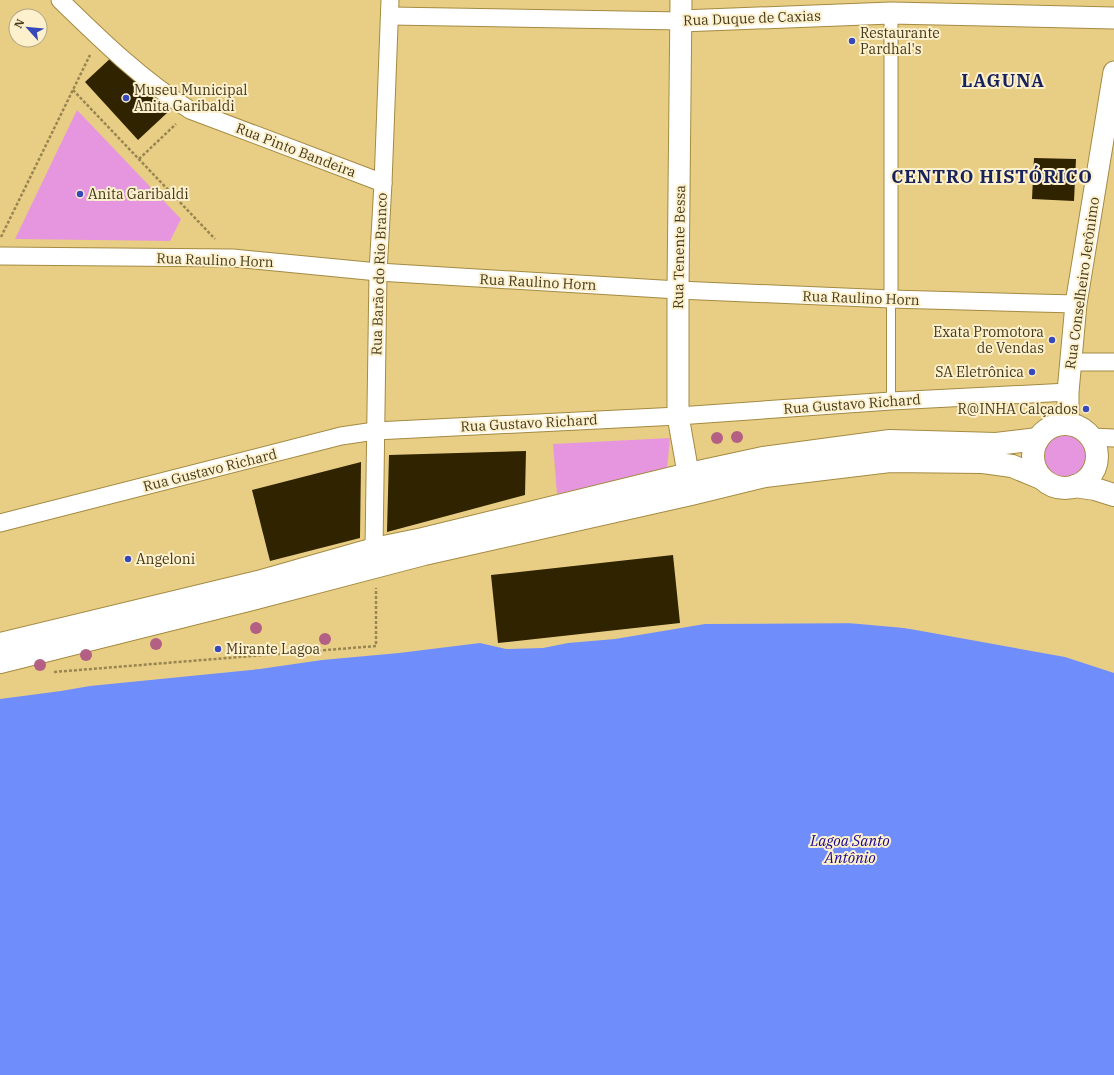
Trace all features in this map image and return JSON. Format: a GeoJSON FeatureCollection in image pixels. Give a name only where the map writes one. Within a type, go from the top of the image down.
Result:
{"type":"FeatureCollection","features":[{"type":"Feature","properties":{"kind":"main road"},"geometry":{"type":"LineString","coordinates":[[1041,478],[1033,459],[1034,448],[1038,439],[1046,430],[1057,425],[1068,424],[1081,428],[1101,441],[1114,462]]}},
{"type":"Feature","properties":{"kind":"main road"},"geometry":{"type":"LineString","coordinates":[[690,484],[763,458],[890,442],[996,444],[1038,439]]}},
{"type":"Feature","properties":{"kind":"main road"},"geometry":{"type":"LineString","coordinates":[[0,662],[220,598],[258,582],[375,558],[423,539],[558,514],[690,484],[890,461],[983,462],[1012,466],[1041,478],[1051,485],[1063,488],[1075,486],[1084,482],[1091,475],[1095,467],[1101,441]]}},
{"type":"Feature","properties":{"kind":"main road"},"geometry":{"type":"LineString","coordinates":[[1075,486],[1094,489],[1114,495]]}},
{"type":"Feature","properties":{"kind":"main road"},"geometry":{"type":"LineString","coordinates":[[0,644],[220,598]]}},
{"type":"Feature","properties":{"kind":"street","name":"Rua Pinto Bandeira"},"geometry":{"type":"LineString","coordinates":[[60,0],[98,37],[166,95],[190,110],[383,183]]}},
{"type":"Feature","properties":{"kind":"street","name":"Rua Tenente Bessa"},"geometry":{"type":"LineString","coordinates":[[681,0],[678,416],[690,484]]}},
{"type":"Feature","properties":{"kind":"street","name":"Rua Duque de Caxias"},"geometry":{"type":"LineString","coordinates":[[390,8],[682,21],[892,6],[1114,18]]}},
{"type":"Feature","properties":{"kind":"street"},"geometry":{"type":"LineString","coordinates":[[891,299],[892,6]]}},
{"type":"Feature","properties":{"kind":"street","name":"Rua Barão do Rio Branco"},"geometry":{"type":"LineString","coordinates":[[375,558],[375,431],[378,272],[390,8]]}},
{"type":"Feature","properties":{"kind":"street","name":"Rua Conselheiro Jerônimo"},"geometry":{"type":"LineString","coordinates":[[1068,424],[1070,362],[1076,304],[1114,72]]}},
{"type":"Feature","properties":{"kind":"street","name":"Rua Raulino Horn"},"geometry":{"type":"LineString","coordinates":[[0,256],[233,258],[378,272],[678,290],[891,299],[1076,304]]}},
{"type":"Feature","properties":{"kind":"street"},"geometry":{"type":"LineString","coordinates":[[1070,362],[1114,362]]}},
{"type":"Feature","properties":{"kind":"street","name":"Rua Gustavo Richard"},"geometry":{"type":"LineString","coordinates":[[0,523],[341,436],[375,431],[678,416],[891,401],[1068,392]]}},
{"type":"Feature","properties":{"kind":"lane"},"geometry":{"type":"LineString","coordinates":[[891,299],[891,401]]}},
{"type":"Feature","properties":{"kind":"path"},"geometry":{"type":"LineString","coordinates":[[0,240],[98,37]]}},
{"type":"Feature","properties":{"kind":"path"},"geometry":{"type":"LineString","coordinates":[[73,90],[233,258]]}},
{"type":"Feature","properties":{"kind":"path"},"geometry":{"type":"LineString","coordinates":[[139,160],[190,110]]}},
{"type":"Feature","properties":{"kind":"path"},"geometry":{"type":"LineString","coordinates":[[47,673],[376,646],[375,558]]}},
{"type":"Feature","properties":{"kind":"shaded area"},"geometry":{"type":"Polygon","coordinates":[[[77,110],[181,219],[170,241],[15,239],[77,110]]]}},
{"type":"Feature","properties":{"kind":"shaded area"},"geometry":{"type":"Polygon","coordinates":[[[1063,429],[1073,431],[1081,437],[1087,445],[1089,455],[1087,465],[1081,473],[1073,479],[1063,481],[1053,479],[1045,473],[1039,465],[1037,455],[1039,445],[1045,437],[1053,431],[1063,429]]]}},
{"type":"Feature","properties":{"kind":"shaded area"},"geometry":{"type":"Polygon","coordinates":[[[670,438],[667,469],[557,494],[553,444],[670,438]]]}},
{"type":"Feature","properties":{"kind":"water","name":"Lagoa Santo Antônio"},"geometry":{"type":"Polygon","coordinates":[[[877,623],[1065,657],[1114,673],[1114,1075],[0,1075],[0,699],[90,686],[260,669],[322,660],[399,653],[480,643],[506,649],[543,648],[568,643],[615,639],[705,624],[877,623]]]}},
{"type":"Feature","properties":{"kind":"pier"},"geometry":{"type":"Polygon","coordinates":[[[826,621],[877,621],[1011,645],[915,629],[826,621]]]}},
{"type":"Feature","properties":{"kind":"building","name":"Museu Municipal Anita Garibaldi"},"geometry":{"type":"Polygon","coordinates":[[[114,55],[167,113],[138,140],[85,82],[114,55]]]}},
{"type":"Feature","properties":{"kind":"building"},"geometry":{"type":"Polygon","coordinates":[[[1034,158],[1076,159],[1074,201],[1032,199],[1034,158]]]}},
{"type":"Feature","properties":{"kind":"building"},"geometry":{"type":"Polygon","coordinates":[[[526,451],[525,495],[387,532],[389,455],[526,451]]]}},
{"type":"Feature","properties":{"kind":"building"},"geometry":{"type":"Polygon","coordinates":[[[361,462],[360,538],[270,561],[252,490],[361,462]]]}},
{"type":"Feature","properties":{"kind":"building"},"geometry":{"type":"Polygon","coordinates":[[[673,555],[680,623],[498,643],[491,575],[673,555]]]}},
{"type":"Feature","properties":{"kind":"place","name":"Restaurante Pardhal's"},"geometry":{"type":"Point","coordinates":[852,41]}},
{"type":"Feature","properties":{"kind":"place","name":"Museu Municipal Anita Garibaldi"},"geometry":{"type":"Point","coordinates":[126,98]}},
{"type":"Feature","properties":{"kind":"place","name":"Anita Garibaldi"},"geometry":{"type":"Point","coordinates":[80,194]}},
{"type":"Feature","properties":{"kind":"place","name":"Exata Promotora de Vendas"},"geometry":{"type":"Point","coordinates":[1052,340]}},
{"type":"Feature","properties":{"kind":"place","name":"SA Eletrônica"},"geometry":{"type":"Point","coordinates":[1032,372]}},
{"type":"Feature","properties":{"kind":"place","name":"R@INHA Calçados"},"geometry":{"type":"Point","coordinates":[1086,409]}},
{"type":"Feature","properties":{"kind":"place","name":"Angeloni"},"geometry":{"type":"Point","coordinates":[128,559]}},
{"type":"Feature","properties":{"kind":"place","name":"Mirante Lagoa"},"geometry":{"type":"Point","coordinates":[218,649]}},
{"type":"Feature","properties":{"kind":"district","name":"LAGUNA"},"geometry":{"type":"Point","coordinates":[1003,81]}},
{"type":"Feature","properties":{"kind":"district","name":"CENTRO HISTÓRICO"},"geometry":{"type":"Point","coordinates":[992,177]}}]}
